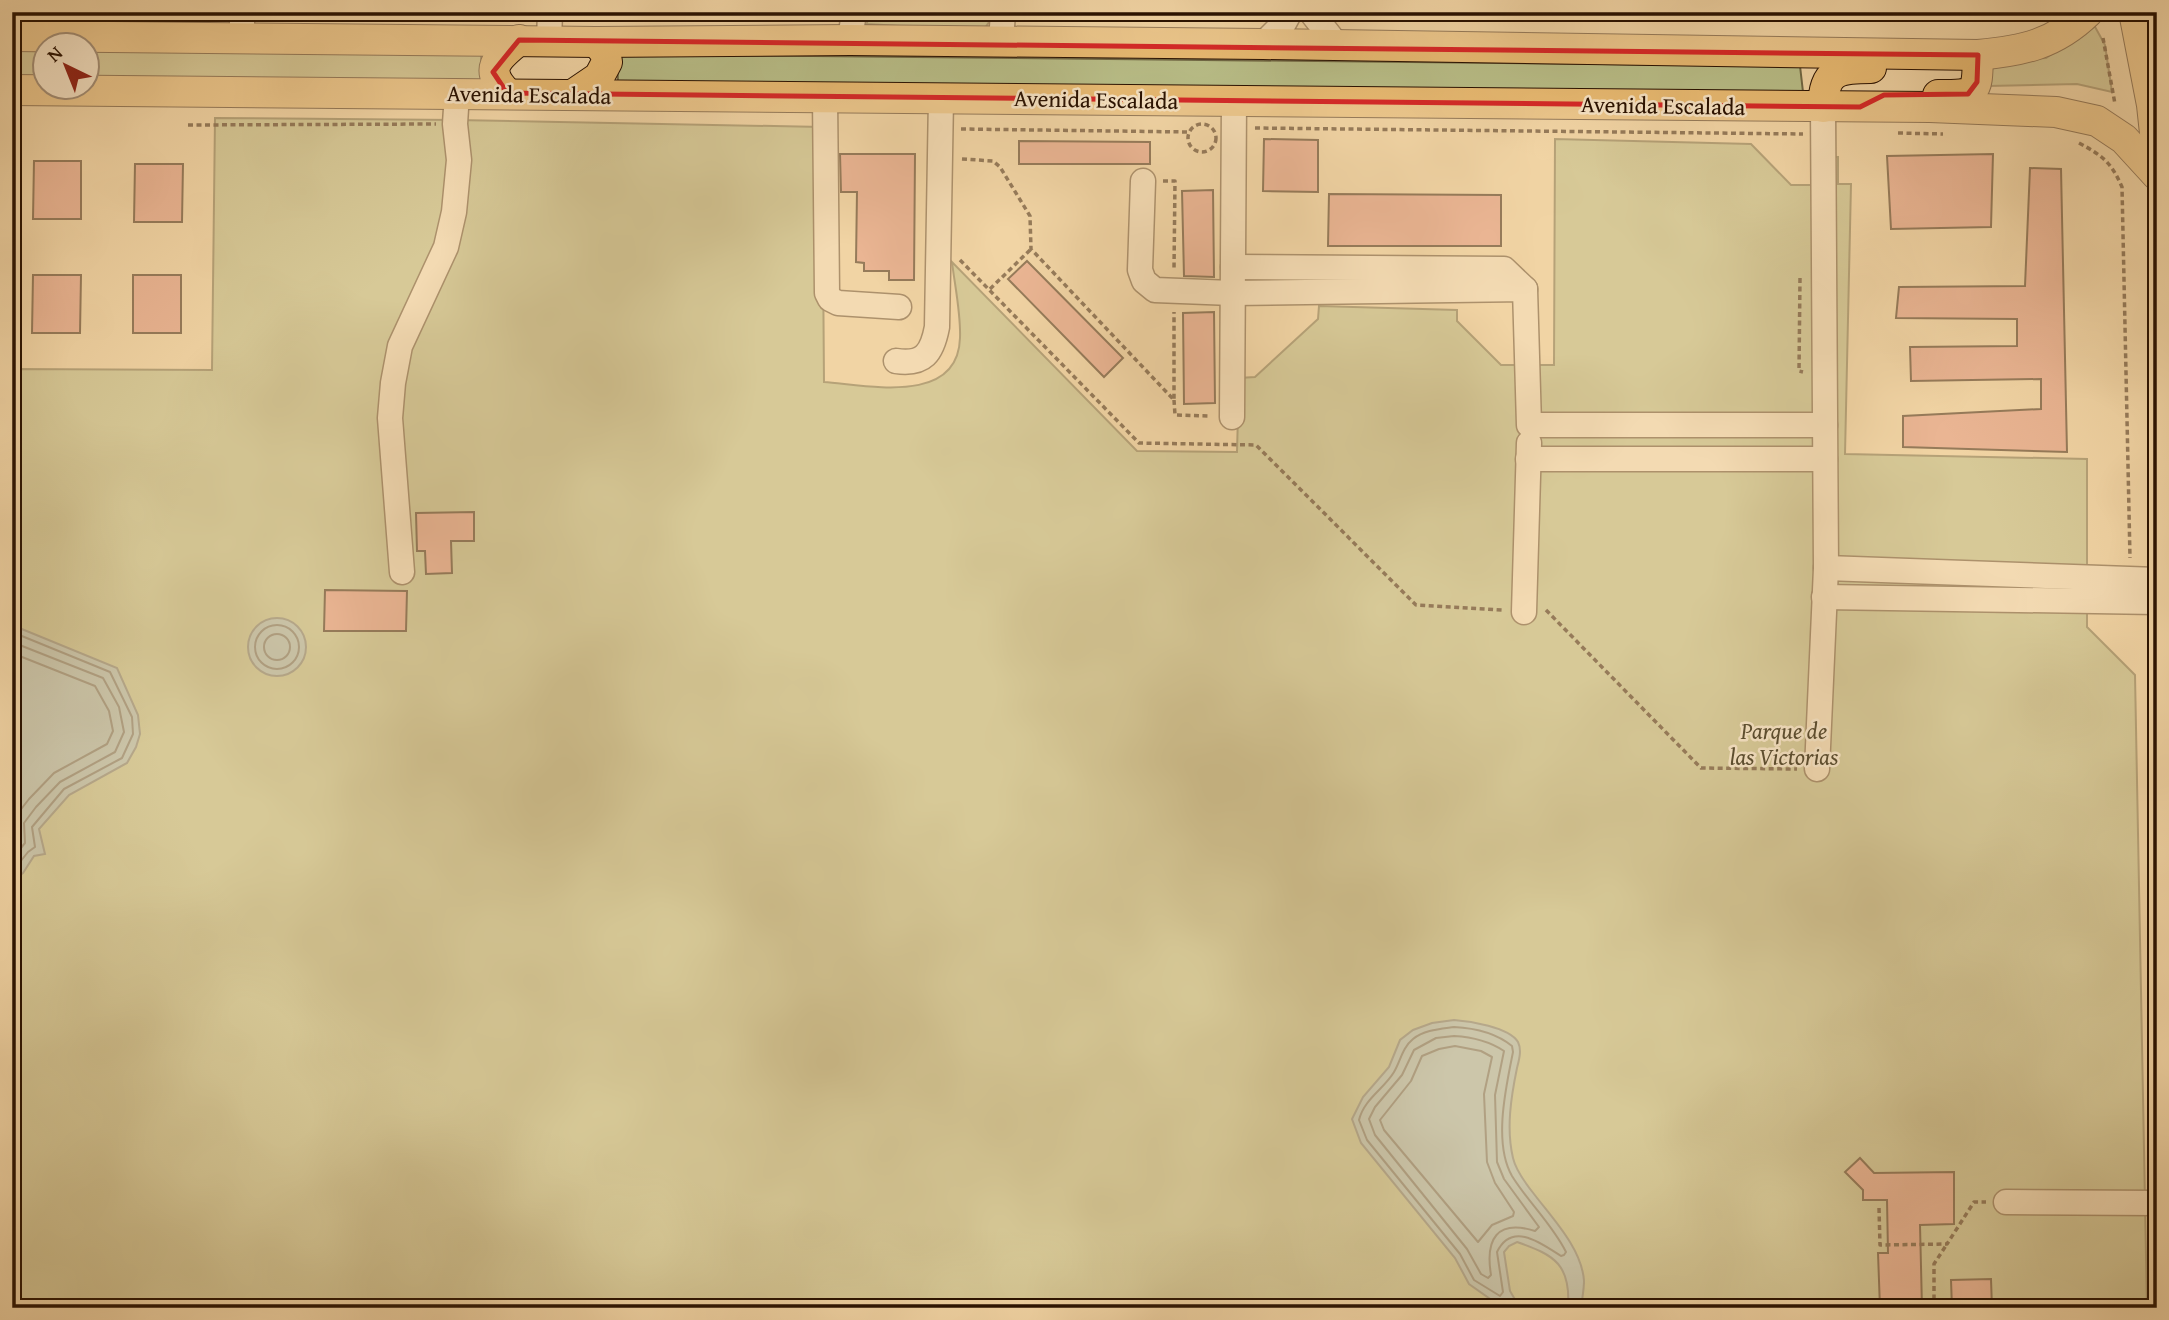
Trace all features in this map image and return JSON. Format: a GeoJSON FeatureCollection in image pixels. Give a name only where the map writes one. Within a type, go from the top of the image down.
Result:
{"type":"FeatureCollection","features":[{"type":"Feature","properties":{"kind":"main road"},"geometry":{"type":"LineString","coordinates":[[2134,12],[2152,105],[2157,152]]}},
{"type":"Feature","properties":{"kind":"main road"},"geometry":{"type":"LineString","coordinates":[[12,36],[242,25],[519,40]]}},
{"type":"Feature","properties":{"kind":"main road"},"geometry":{"type":"LineString","coordinates":[[507,93],[496,81],[493,72],[495,64],[504,52],[519,40],[549,26],[596,42],[852,26],[1002,42],[1967,55],[2009,52],[2055,38],[2075,25],[2096,25]]}},
{"type":"Feature","properties":{"kind":"main road"},"geometry":{"type":"LineString","coordinates":[[574,94],[599,77],[607,62],[605,52],[596,42]]}},
{"type":"Feature","properties":{"kind":"main road"},"geometry":{"type":"LineString","coordinates":[[1823,107],[1823,89],[1827,80],[1842,71],[1855,68],[1930,69],[1967,55]]}},
{"type":"Feature","properties":{"kind":"main road"},"geometry":{"type":"LineString","coordinates":[[1860,107],[1884,95],[1968,94],[1978,82],[1967,55]]}},
{"type":"Feature","properties":{"kind":"main road","name":"Avenida Escalada"},"geometry":{"type":"LineString","coordinates":[[12,90],[1234,100],[2014,110],[2077,114],[2097,121],[2124,139],[2157,175]]}},
{"type":"Feature","properties":{"kind":"street"},"geometry":{"type":"LineString","coordinates":[[1002,42],[1003,12]]}},
{"type":"Feature","properties":{"kind":"street"},"geometry":{"type":"LineString","coordinates":[[1263,44],[1284,23],[1290,12]]}},
{"type":"Feature","properties":{"kind":"street"},"geometry":{"type":"LineString","coordinates":[[1311,12],[1337,45]]}},
{"type":"Feature","properties":{"kind":"street"},"geometry":{"type":"LineString","coordinates":[[402,572],[390,418],[393,383],[400,346],[446,247],[459,160],[457,93]]}},
{"type":"Feature","properties":{"kind":"street"},"geometry":{"type":"LineString","coordinates":[[825,97],[827,293],[830,299],[838,303],[899,307]]}},
{"type":"Feature","properties":{"kind":"street"},"geometry":{"type":"LineString","coordinates":[[896,361],[912,363],[921,358],[933,345],[937,327],[955,132],[941,98]]}},
{"type":"Feature","properties":{"kind":"street"},"geometry":{"type":"LineString","coordinates":[[1232,417],[1234,100]]}},
{"type":"Feature","properties":{"kind":"street"},"geometry":{"type":"LineString","coordinates":[[1817,769],[1826,568],[1823,107]]}},
{"type":"Feature","properties":{"kind":"street"},"geometry":{"type":"LineString","coordinates":[[1143,181],[1140,270],[1144,281],[1155,290],[1233,293],[1525,289]]}},
{"type":"Feature","properties":{"kind":"street"},"geometry":{"type":"LineString","coordinates":[[1233,267],[1504,269],[1525,289],[1529,425],[1524,600]]}},
{"type":"Feature","properties":{"kind":"street"},"geometry":{"type":"LineString","coordinates":[[1529,425],[1825,425]]}},
{"type":"Feature","properties":{"kind":"street"},"geometry":{"type":"LineString","coordinates":[[1528,459],[1825,459]]}},
{"type":"Feature","properties":{"kind":"street"},"geometry":{"type":"LineString","coordinates":[[1826,568],[2157,580]]}},
{"type":"Feature","properties":{"kind":"street"},"geometry":{"type":"LineString","coordinates":[[1824,597],[2157,602]]}},
{"type":"Feature","properties":{"kind":"street"},"geometry":{"type":"LineString","coordinates":[[2006,1202],[2157,1203]]}},
{"type":"Feature","properties":{"kind":"path"},"geometry":{"type":"LineString","coordinates":[[2096,25],[2117,112]]}},
{"type":"Feature","properties":{"kind":"path"},"geometry":{"type":"LineString","coordinates":[[188,125],[456,124]]}},
{"type":"Feature","properties":{"kind":"path"},"geometry":{"type":"LineString","coordinates":[[1195,126],[1209,126],[1216,138],[1214,145],[1202,152],[1195,150],[1190,145],[1190,132],[1195,126]]}},
{"type":"Feature","properties":{"kind":"path"},"geometry":{"type":"LineString","coordinates":[[1250,128],[1803,133]]}},
{"type":"Feature","properties":{"kind":"path"},"geometry":{"type":"LineString","coordinates":[[955,132],[1190,132]]}},
{"type":"Feature","properties":{"kind":"path"},"geometry":{"type":"LineString","coordinates":[[1885,133],[1955,134]]}},
{"type":"Feature","properties":{"kind":"path"},"geometry":{"type":"LineString","coordinates":[[2076,142],[2102,155],[2113,168],[2122,187],[2130,486],[2129,558]]}},
{"type":"Feature","properties":{"kind":"path"},"geometry":{"type":"LineString","coordinates":[[961,149],[961,159],[993,161],[1000,167],[1030,216],[1031,249],[1174,400]]}},
{"type":"Feature","properties":{"kind":"path"},"geometry":{"type":"LineString","coordinates":[[1143,181],[1175,181],[1175,415],[1232,417]]}},
{"type":"Feature","properties":{"kind":"path"},"geometry":{"type":"LineString","coordinates":[[989,289],[1031,249]]}},
{"type":"Feature","properties":{"kind":"path"},"geometry":{"type":"LineString","coordinates":[[958,257],[1139,443],[1256,445],[1416,605],[1524,600],[1701,768],[1817,769]]}},
{"type":"Feature","properties":{"kind":"path"},"geometry":{"type":"LineString","coordinates":[[1934,1308],[1934,1264],[1974,1202],[2006,1202]]}},
{"type":"Feature","properties":{"kind":"path"},"geometry":{"type":"LineString","coordinates":[[1879,1208],[1880,1245],[1947,1244]]}},
{"type":"Feature","properties":{"kind":"highlighted area"},"geometry":{"type":"Polygon","coordinates":[[[519,40],[1978,55],[1977,82],[1968,94],[1884,95],[1860,107],[507,93],[493,72],[519,40]]]}},
{"type":"Feature","properties":{"kind":"green space"},"geometry":{"type":"Polygon","coordinates":[[[868,12],[992,12],[983,31],[867,24],[868,12]]]}},
{"type":"Feature","properties":{"kind":"green space"},"geometry":{"type":"Polygon","coordinates":[[[1355,12],[1737,12],[1737,18],[1357,15],[1355,12]]]}},
{"type":"Feature","properties":{"kind":"green space"},"geometry":{"type":"Polygon","coordinates":[[[2094,25],[2105,45],[2112,92],[2077,84],[1989,86],[1986,61],[2046,58],[2094,25]]]}},
{"type":"Feature","properties":{"kind":"green space"},"geometry":{"type":"Polygon","coordinates":[[[12,50],[32,50],[32,78],[12,78],[12,50]]]}},
{"type":"Feature","properties":{"kind":"green space"},"geometry":{"type":"Polygon","coordinates":[[[102,51],[481,54],[481,82],[102,78],[102,51]]]}},
{"type":"Feature","properties":{"kind":"green space"},"geometry":{"type":"Polygon","coordinates":[[[617,54],[1800,66],[1803,92],[618,83],[617,54]]]}},
{"type":"Feature","properties":{"kind":"green space","name":"Parque de las Victorias"},"geometry":{"type":"Polygon","coordinates":[[[215,118],[822,127],[824,382],[907,387],[927,383],[944,374],[955,360],[960,338],[952,262],[1137,451],[1237,452],[1239,378],[1255,377],[1318,319],[1319,306],[1457,310],[1457,321],[1501,365],[1554,365],[1555,139],[1751,144],[1791,185],[1814,185],[1815,157],[1838,157],[1838,184],[1851,184],[1845,454],[2087,459],[2087,627],[2135,675],[2147,1308],[12,1308],[12,369],[212,370],[215,118]]]}},
{"type":"Feature","properties":{"kind":"water"},"geometry":{"type":"Polygon","coordinates":[[[271,618],[283,618],[298,626],[306,641],[306,653],[298,668],[283,676],[271,676],[256,668],[248,653],[248,641],[256,626],[271,618]]]}},
{"type":"Feature","properties":{"kind":"water"},"geometry":{"type":"Polygon","coordinates":[[[12,625],[117,668],[138,715],[140,734],[127,763],[69,795],[39,829],[45,854],[34,856],[23,873],[12,881],[12,625]]]}},
{"type":"Feature","properties":{"kind":"water"},"geometry":{"type":"Polygon","coordinates":[[[1454,1020],[1498,1029],[1518,1042],[1520,1055],[1510,1113],[1513,1158],[1516,1168],[1578,1257],[1584,1281],[1581,1308],[1568,1308],[1567,1281],[1558,1264],[1551,1257],[1517,1242],[1504,1252],[1510,1291],[1520,1308],[1503,1308],[1469,1284],[1455,1258],[1361,1143],[1352,1119],[1363,1097],[1389,1067],[1400,1040],[1413,1030],[1432,1023],[1454,1020]]]}},
{"type":"Feature","properties":{"kind":"building"},"geometry":{"type":"Polygon","coordinates":[[[1264,139],[1318,140],[1318,192],[1263,191],[1264,139]]]}},
{"type":"Feature","properties":{"kind":"building"},"geometry":{"type":"Polygon","coordinates":[[[1019,141],[1150,142],[1150,164],[1019,164],[1019,141]]]}},
{"type":"Feature","properties":{"kind":"building"},"geometry":{"type":"Polygon","coordinates":[[[840,154],[915,154],[914,280],[889,280],[889,271],[864,271],[864,263],[856,262],[857,192],[841,192],[840,154]]]}},
{"type":"Feature","properties":{"kind":"building"},"geometry":{"type":"Polygon","coordinates":[[[1993,154],[1991,227],[1891,229],[1887,156],[1993,154]]]}},
{"type":"Feature","properties":{"kind":"building"},"geometry":{"type":"Polygon","coordinates":[[[34,161],[81,161],[81,219],[33,219],[34,161]]]}},
{"type":"Feature","properties":{"kind":"building"},"geometry":{"type":"Polygon","coordinates":[[[135,164],[183,164],[182,222],[134,222],[135,164]]]}},
{"type":"Feature","properties":{"kind":"building"},"geometry":{"type":"Polygon","coordinates":[[[2030,168],[2061,169],[2067,452],[1903,447],[1903,416],[2041,409],[2041,379],[1911,381],[1910,347],[2017,346],[2017,319],[1896,318],[1899,287],[2025,286],[2030,168]]]}},
{"type":"Feature","properties":{"kind":"building"},"geometry":{"type":"Polygon","coordinates":[[[1213,190],[1214,277],[1184,276],[1182,191],[1213,190]]]}},
{"type":"Feature","properties":{"kind":"building"},"geometry":{"type":"Polygon","coordinates":[[[1329,194],[1501,195],[1501,246],[1328,246],[1329,194]]]}},
{"type":"Feature","properties":{"kind":"building"},"geometry":{"type":"Polygon","coordinates":[[[1027,261],[1123,358],[1104,377],[1008,279],[1027,261]]]}},
{"type":"Feature","properties":{"kind":"building"},"geometry":{"type":"Polygon","coordinates":[[[33,275],[81,275],[80,333],[32,333],[33,275]]]}},
{"type":"Feature","properties":{"kind":"building"},"geometry":{"type":"Polygon","coordinates":[[[133,275],[181,275],[181,333],[133,333],[133,275]]]}},
{"type":"Feature","properties":{"kind":"building"},"geometry":{"type":"Polygon","coordinates":[[[1214,312],[1215,403],[1184,404],[1183,313],[1214,312]]]}},
{"type":"Feature","properties":{"kind":"building"},"geometry":{"type":"Polygon","coordinates":[[[474,512],[474,541],[451,541],[452,573],[426,574],[425,551],[417,551],[416,513],[474,512]]]}},
{"type":"Feature","properties":{"kind":"building"},"geometry":{"type":"Polygon","coordinates":[[[325,590],[407,591],[406,631],[324,631],[325,590]]]}},
{"type":"Feature","properties":{"kind":"building"},"geometry":{"type":"Polygon","coordinates":[[[1860,1158],[1874,1173],[1954,1172],[1954,1224],[1920,1225],[1922,1308],[1880,1308],[1878,1253],[1888,1253],[1887,1200],[1863,1200],[1863,1190],[1845,1172],[1860,1158]]]}},
{"type":"Feature","properties":{"kind":"building"},"geometry":{"type":"Polygon","coordinates":[[[1991,1279],[1992,1308],[1952,1308],[1951,1280],[1991,1279]]]}}]}
